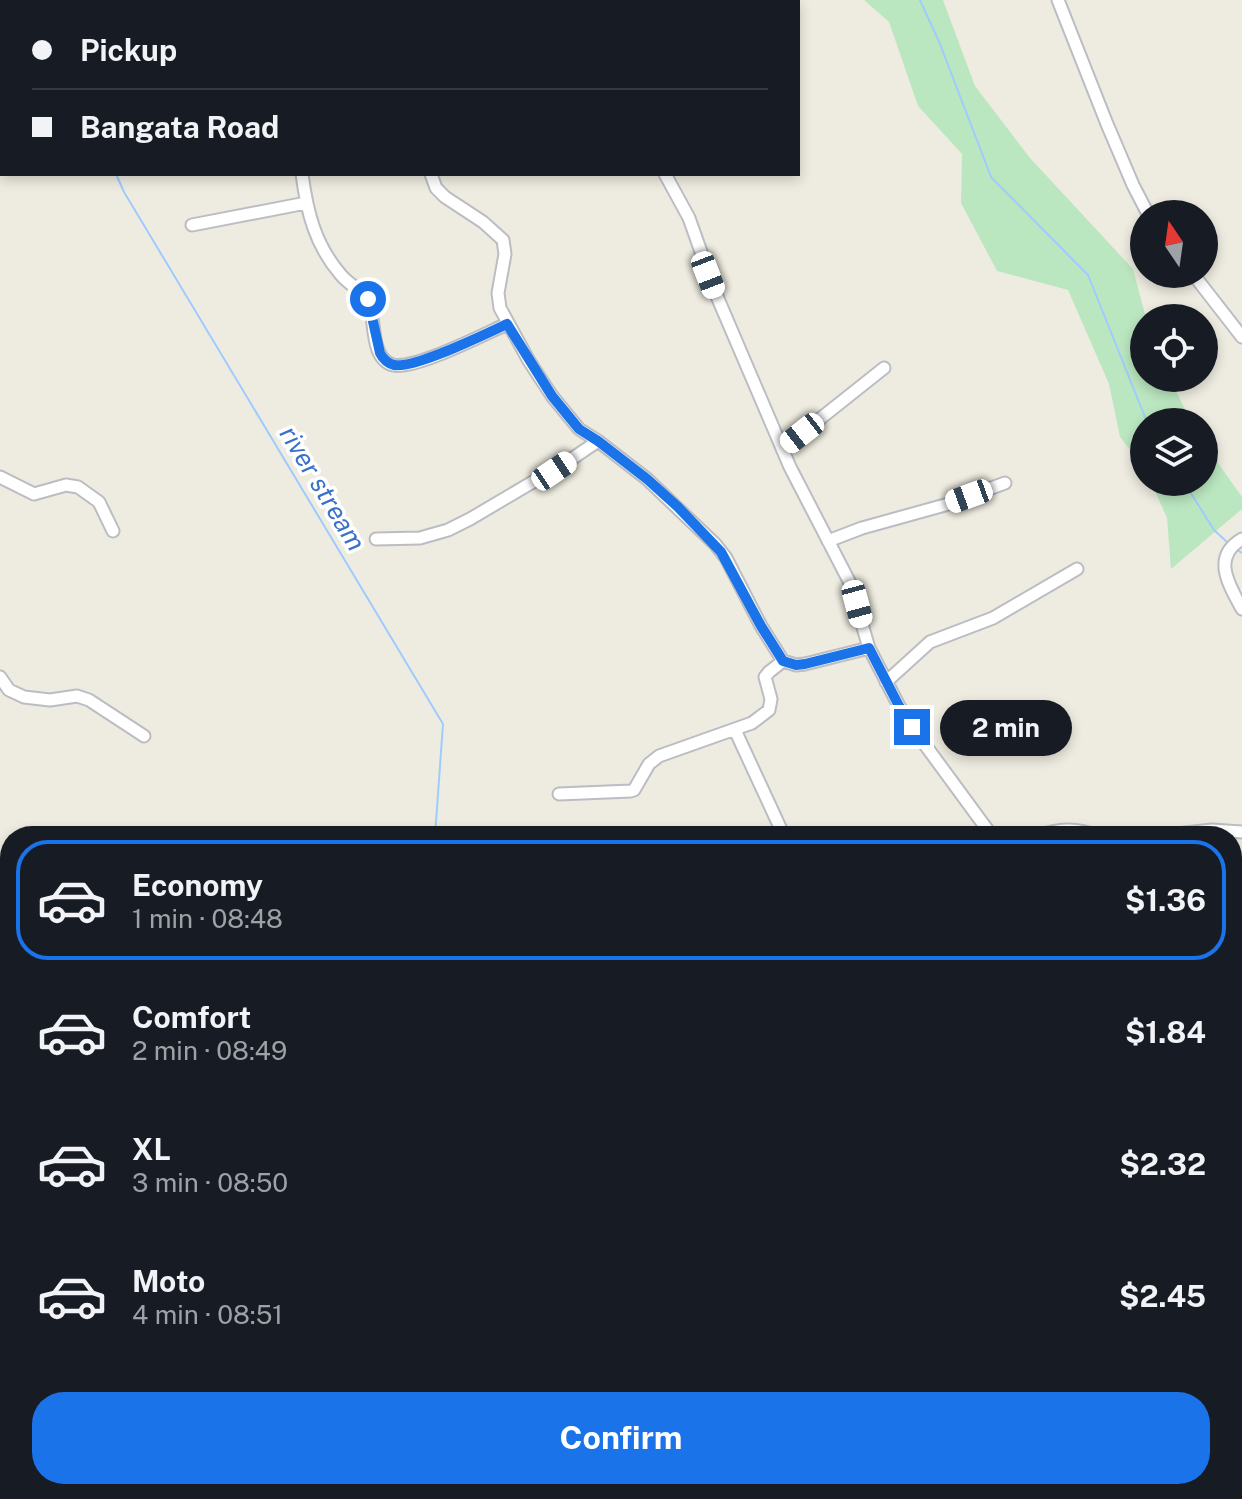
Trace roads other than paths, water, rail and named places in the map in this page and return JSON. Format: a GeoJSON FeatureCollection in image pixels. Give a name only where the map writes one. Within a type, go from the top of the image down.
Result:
{"type":"FeatureCollection","features":[{"type":"Feature","properties":{"kind":"street"},"geometry":{"type":"LineString","coordinates":[[1058,0],[1140,200]]}},
{"type":"Feature","properties":{"kind":"street"},"geometry":{"type":"LineString","coordinates":[[302,176],[306,203],[318,241],[333,265],[368,299],[380,353],[386,362],[397,365],[420,361],[507,324]]}},
{"type":"Feature","properties":{"kind":"street"},"geometry":{"type":"LineString","coordinates":[[431,176],[440,192],[503,240],[505,254],[498,293],[500,308],[552,396],[579,429],[662,492],[721,552],[783,661],[805,664],[869,648]]}},
{"type":"Feature","properties":{"kind":"street"},"geometry":{"type":"LineString","coordinates":[[666,176],[689,218],[716,294],[782,449],[850,583],[869,648],[899,706],[981,826]]}},
{"type":"Feature","properties":{"kind":"street"},"geometry":{"type":"LineString","coordinates":[[192,225],[306,203]]}},
{"type":"Feature","properties":{"kind":"street"},"geometry":{"type":"LineString","coordinates":[[1204,288],[1242,337]]}},
{"type":"Feature","properties":{"kind":"street"},"geometry":{"type":"LineString","coordinates":[[782,449],[884,368]]}},
{"type":"Feature","properties":{"kind":"street"},"geometry":{"type":"LineString","coordinates":[[376,539],[420,538],[448,530],[554,471],[598,441]]}},
{"type":"Feature","properties":{"kind":"street"},"geometry":{"type":"LineString","coordinates":[[0,477],[34,494],[66,485],[78,487],[101,505],[113,531]]}},
{"type":"Feature","properties":{"kind":"street"},"geometry":{"type":"LineString","coordinates":[[828,541],[1005,483]]}},
{"type":"Feature","properties":{"kind":"street"},"geometry":{"type":"LineString","coordinates":[[1242,539],[1231,546],[1225,557],[1229,585],[1242,609]]}},
{"type":"Feature","properties":{"kind":"street"},"geometry":{"type":"LineString","coordinates":[[886,682],[930,642],[993,618],[1077,569]]}},
{"type":"Feature","properties":{"kind":"street"},"geometry":{"type":"LineString","coordinates":[[559,794],[634,790],[649,764],[659,756],[752,723],[769,710],[771,699],[765,677],[783,661]]}},
{"type":"Feature","properties":{"kind":"street"},"geometry":{"type":"LineString","coordinates":[[0,677],[9,690],[24,697],[50,700],[77,696],[89,700],[144,736]]}},
{"type":"Feature","properties":{"kind":"street"},"geometry":{"type":"LineString","coordinates":[[735,730],[779,826]]}},
{"type":"Feature","properties":{"kind":"waterway"},"geometry":{"type":"LineString","coordinates":[[920,0],[991,177],[1088,275],[1141,408]]}},
{"type":"Feature","properties":{"kind":"waterway","name":"river stream"},"geometry":{"type":"LineString","coordinates":[[117,176],[443,724],[436,826]]}},
{"type":"Feature","properties":{"kind":"waterway"},"geometry":{"type":"LineString","coordinates":[[1193,496],[1214,530],[1227,542]]}},
{"type":"Feature","properties":{"kind":"waterway"},"geometry":{"type":"LineString","coordinates":[[1235,549],[1242,553]]}}]}
